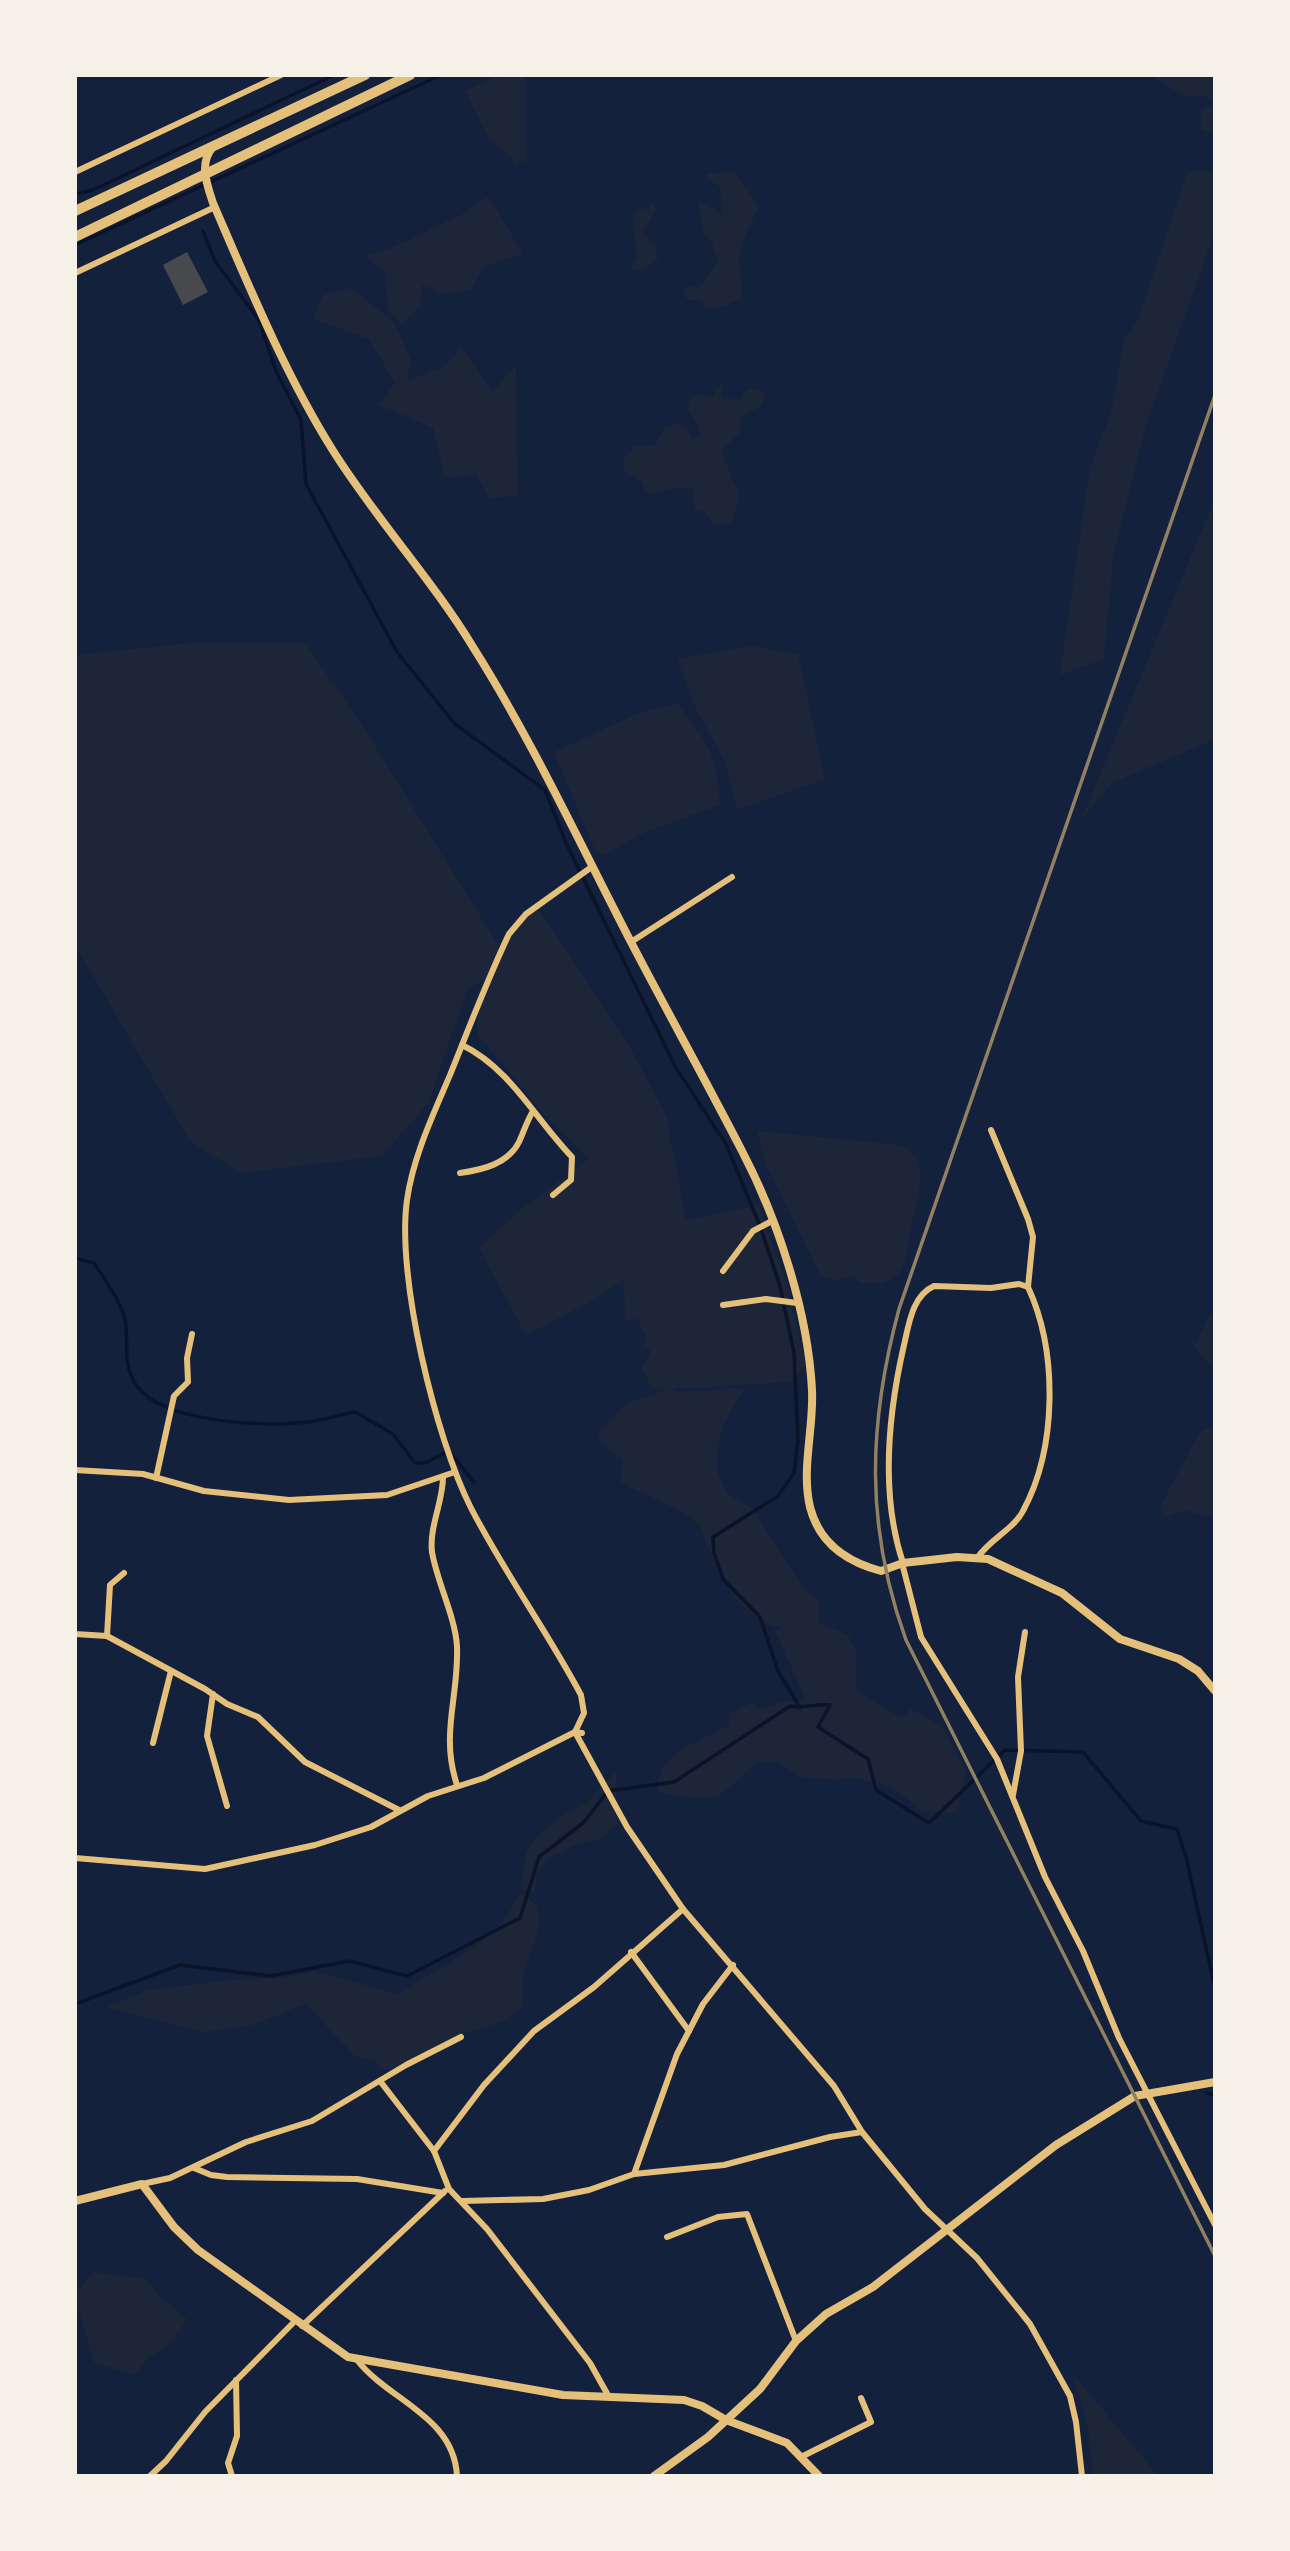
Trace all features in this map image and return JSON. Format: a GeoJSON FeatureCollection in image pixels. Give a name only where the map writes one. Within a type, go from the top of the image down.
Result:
{"type":"FeatureCollection","features":[{"type":"Feature","properties":{"kind":"highway"},"geometry":{"type":"LineString","coordinates":[[75,211],[365,75]]}},
{"type":"Feature","properties":{"kind":"highway"},"geometry":{"type":"LineString","coordinates":[[75,237],[410,75]]}},
{"type":"Feature","properties":{"kind":"street"},"geometry":{"type":"LineString","coordinates":[[75,172],[281,75]]}},
{"type":"Feature","properties":{"kind":"street"},"geometry":{"type":"LineString","coordinates":[[215,145],[205,160],[205,174],[215,206],[248,284],[331,448],[472,644],[532,748],[631,942],[744,1153],[772,1221],[797,1304],[812,1383],[807,1476],[810,1507],[822,1535],[844,1558],[881,1572],[903,1563],[978,1557],[1062,1593],[1119,1639],[1179,1659],[1198,1671],[1215,1691]]}},
{"type":"Feature","properties":{"kind":"street"},"geometry":{"type":"LineString","coordinates":[[75,273],[215,206]]}},
{"type":"Feature","properties":{"kind":"street"},"geometry":{"type":"LineString","coordinates":[[593,866],[526,914],[509,934],[431,1120],[406,1204],[410,1279],[421,1347],[456,1472],[472,1509],[581,1695],[584,1713],[578,1732],[627,1827],[683,1909],[834,2086],[862,2132],[925,2209],[967,2247],[999,2283],[1050,2355],[1070,2396],[1079,2440],[1082,2476]]}},
{"type":"Feature","properties":{"kind":"street"},"geometry":{"type":"LineString","coordinates":[[631,942],[732,877]]}},
{"type":"Feature","properties":{"kind":"street"},"geometry":{"type":"LineString","coordinates":[[462,1045],[478,1053],[493,1066],[572,1157],[571,1180],[553,1195]]}},
{"type":"Feature","properties":{"kind":"street"},"geometry":{"type":"LineString","coordinates":[[460,1173],[491,1167],[508,1156],[519,1142],[533,1111]]}},
{"type":"Feature","properties":{"kind":"street"},"geometry":{"type":"LineString","coordinates":[[978,1557],[986,1545],[1023,1513],[1045,1446],[1051,1376],[1040,1322],[1028,1287],[1032,1237],[1030,1228],[990,1130]]}},
{"type":"Feature","properties":{"kind":"street"},"geometry":{"type":"LineString","coordinates":[[723,1271],[753,1231],[772,1221]]}},
{"type":"Feature","properties":{"kind":"street"},"geometry":{"type":"LineString","coordinates":[[1028,1287],[1019,1284],[991,1287],[934,1286],[926,1289],[915,1304],[896,1379],[888,1432],[895,1525],[921,1637],[993,1752],[1045,1877],[1147,2092],[1215,2225]]}},
{"type":"Feature","properties":{"kind":"street"},"geometry":{"type":"LineString","coordinates":[[723,1305],[766,1298],[797,1304]]}},
{"type":"Feature","properties":{"kind":"street"},"geometry":{"type":"LineString","coordinates":[[156,1478],[176,1392],[188,1382],[187,1358],[192,1334]]}},
{"type":"Feature","properties":{"kind":"street"},"geometry":{"type":"LineString","coordinates":[[75,1470],[114,1471],[156,1478],[204,1491],[319,1500],[387,1495],[456,1472]]}},
{"type":"Feature","properties":{"kind":"street"},"geometry":{"type":"LineString","coordinates":[[443,1477],[443,1493],[432,1546],[457,1644],[457,1681],[448,1737],[457,1785]]}},
{"type":"Feature","properties":{"kind":"street"},"geometry":{"type":"LineString","coordinates":[[107,1636],[110,1585],[124,1573]]}},
{"type":"Feature","properties":{"kind":"street"},"geometry":{"type":"LineString","coordinates":[[1012,1797],[1021,1751],[1017,1677],[1025,1632]]}},
{"type":"Feature","properties":{"kind":"street"},"geometry":{"type":"LineString","coordinates":[[75,1634],[107,1636],[264,1722],[281,1742],[305,1762],[399,1810]]}},
{"type":"Feature","properties":{"kind":"street"},"geometry":{"type":"LineString","coordinates":[[153,1743],[171,1671]]}},
{"type":"Feature","properties":{"kind":"street"},"geometry":{"type":"LineString","coordinates":[[213,1694],[206,1736],[227,1806]]}},
{"type":"Feature","properties":{"kind":"street"},"geometry":{"type":"LineString","coordinates":[[75,1858],[205,1869],[236,1865],[348,1835],[388,1819],[399,1810],[457,1785],[484,1778],[578,1732]]}},
{"type":"Feature","properties":{"kind":"street"},"geometry":{"type":"LineString","coordinates":[[434,2151],[484,2085],[534,2031],[594,1987],[683,1909]]}},
{"type":"Feature","properties":{"kind":"street"},"geometry":{"type":"LineString","coordinates":[[631,1952],[690,2031]]}},
{"type":"Feature","properties":{"kind":"street"},"geometry":{"type":"LineString","coordinates":[[634,2174],[666,2079],[703,2004],[733,1965]]}},
{"type":"Feature","properties":{"kind":"street"},"geometry":{"type":"LineString","coordinates":[[75,2201],[170,2178],[246,2142],[312,2122],[461,2037]]}},
{"type":"Feature","properties":{"kind":"street"},"geometry":{"type":"LineString","coordinates":[[380,2081],[434,2151],[446,2191]]}},
{"type":"Feature","properties":{"kind":"street"},"geometry":{"type":"LineString","coordinates":[[654,2476],[726,2420],[760,2389],[796,2340],[826,2314],[873,2287],[1056,2145],[1105,2112],[1147,2092],[1215,2082]]}},
{"type":"Feature","properties":{"kind":"street"},"geometry":{"type":"LineString","coordinates":[[463,2201],[544,2199],[589,2189],[634,2174],[724,2165],[830,2137],[862,2132]]}},
{"type":"Feature","properties":{"kind":"street"},"geometry":{"type":"LineString","coordinates":[[194,2168],[227,2177],[357,2179],[446,2191],[463,2201],[590,2363],[609,2397]]}},
{"type":"Feature","properties":{"kind":"street"},"geometry":{"type":"LineString","coordinates":[[142,2184],[174,2227],[198,2250],[337,2352],[358,2360],[413,2367],[507,2387],[609,2397],[684,2400],[702,2406],[726,2420],[787,2443],[803,2456],[819,2476]]}},
{"type":"Feature","properties":{"kind":"street"},"geometry":{"type":"LineString","coordinates":[[150,2476],[236,2380],[446,2191]]}},
{"type":"Feature","properties":{"kind":"street"},"geometry":{"type":"LineString","coordinates":[[667,2237],[718,2217],[747,2214],[796,2340]]}},
{"type":"Feature","properties":{"kind":"street"},"geometry":{"type":"LineString","coordinates":[[358,2360],[433,2424],[451,2447],[457,2476]]}},
{"type":"Feature","properties":{"kind":"street"},"geometry":{"type":"LineString","coordinates":[[232,2476],[228,2463],[237,2435],[236,2380]]}},
{"type":"Feature","properties":{"kind":"street"},"geometry":{"type":"LineString","coordinates":[[803,2456],[871,2422],[860,2399]]}},
{"type":"Feature","properties":{"kind":"shaded area"},"geometry":{"type":"Polygon","coordinates":[[[501,75],[526,75],[526,160],[514,165],[513,158],[490,140],[465,91],[501,75]]]}},
{"type":"Feature","properties":{"kind":"shaded area"},"geometry":{"type":"Polygon","coordinates":[[[1150,75],[1215,75],[1215,134],[1201,130],[1201,108],[1214,105],[1207,96],[1184,96],[1150,75]]]}},
{"type":"Feature","properties":{"kind":"shaded area"},"geometry":{"type":"Polygon","coordinates":[[[1188,171],[1215,171],[1215,231],[1145,428],[1113,556],[1104,659],[1060,675],[1090,467],[1111,413],[1124,339],[1138,320],[1188,171]]]}},
{"type":"Feature","properties":{"kind":"shaded area"},"geometry":{"type":"Polygon","coordinates":[[[734,172],[759,206],[742,243],[739,258],[742,297],[725,306],[706,309],[701,300],[689,300],[683,295],[687,286],[699,288],[719,259],[714,252],[713,242],[705,237],[698,203],[706,204],[722,214],[720,187],[705,176],[709,173],[734,172]]]}},
{"type":"Feature","properties":{"kind":"shaded area"},"geometry":{"type":"Polygon","coordinates":[[[489,197],[523,254],[485,266],[470,290],[443,294],[422,285],[420,307],[402,324],[388,309],[385,272],[365,256],[412,239],[462,215],[489,197]]]}},
{"type":"Feature","properties":{"kind":"shaded area"},"geometry":{"type":"Polygon","coordinates":[[[652,202],[656,209],[643,232],[655,246],[658,259],[642,271],[633,269],[629,264],[636,262],[637,258],[634,212],[649,207],[652,202]]]}},
{"type":"Feature","properties":{"kind":"shaded area"},"geometry":{"type":"Polygon","coordinates":[[[351,288],[394,322],[411,360],[407,381],[445,366],[461,347],[493,392],[516,364],[517,496],[489,498],[476,475],[445,478],[433,428],[379,405],[395,383],[369,339],[313,319],[323,295],[351,288]]]}},
{"type":"Feature","properties":{"kind":"shaded area"},"geometry":{"type":"Polygon","coordinates":[[[722,385],[723,398],[741,400],[744,392],[753,388],[764,392],[764,398],[757,408],[741,417],[739,434],[721,451],[739,495],[732,522],[714,525],[704,512],[695,510],[692,494],[695,489],[673,488],[651,494],[644,489],[642,482],[625,472],[623,460],[634,446],[655,445],[664,428],[681,422],[693,439],[700,436],[697,423],[688,410],[690,399],[697,394],[713,397],[718,386],[722,385]]]}},
{"type":"Feature","properties":{"kind":"shaded area"},"geometry":{"type":"Polygon","coordinates":[[[1215,499],[1215,739],[1112,783],[1081,820],[1215,499]]]}},
{"type":"Feature","properties":{"kind":"shaded area"},"geometry":{"type":"Polygon","coordinates":[[[190,643],[305,643],[360,722],[502,951],[526,910],[540,911],[630,1047],[668,1119],[670,1143],[666,1144],[672,1144],[686,1220],[759,1205],[784,1275],[806,1365],[789,1382],[672,1389],[681,1392],[745,1388],[724,1423],[717,1449],[718,1474],[728,1494],[752,1508],[805,1591],[819,1600],[819,1623],[848,1635],[856,1651],[856,1691],[902,1718],[911,1709],[943,1727],[966,1772],[956,1814],[921,1811],[892,1786],[849,1777],[839,1780],[801,1777],[777,1762],[758,1762],[718,1797],[684,1797],[658,1792],[663,1767],[671,1758],[729,1725],[730,1713],[753,1702],[759,1710],[782,1702],[806,1700],[775,1631],[782,1628],[756,1617],[736,1597],[720,1573],[697,1523],[672,1507],[620,1482],[623,1460],[601,1443],[598,1433],[626,1404],[668,1389],[653,1389],[642,1369],[651,1351],[644,1347],[647,1340],[637,1318],[625,1322],[624,1279],[594,1300],[526,1335],[479,1248],[520,1210],[589,1159],[549,1120],[478,1035],[477,999],[488,977],[467,990],[429,1102],[382,1156],[241,1173],[190,1141],[75,945],[75,655],[190,643]]]}},
{"type":"Feature","properties":{"kind":"shaded area"},"geometry":{"type":"Polygon","coordinates":[[[750,646],[798,654],[825,779],[737,810],[726,764],[695,707],[677,659],[750,646]]]}},
{"type":"Feature","properties":{"kind":"shaded area"},"geometry":{"type":"Polygon","coordinates":[[[677,703],[709,750],[717,774],[720,805],[645,832],[602,856],[594,848],[554,752],[641,712],[677,703]]]}},
{"type":"Feature","properties":{"kind":"shaded area"},"geometry":{"type":"Polygon","coordinates":[[[757,1131],[892,1144],[907,1149],[915,1157],[920,1168],[918,1195],[906,1255],[898,1275],[883,1283],[860,1283],[852,1275],[839,1280],[822,1278],[766,1165],[757,1131]]]}},
{"type":"Feature","properties":{"kind":"shaded area"},"geometry":{"type":"Polygon","coordinates":[[[1215,1304],[1215,1369],[1194,1347],[1215,1304]]]}},
{"type":"Feature","properties":{"kind":"shaded area"},"geometry":{"type":"Polygon","coordinates":[[[1215,1428],[1215,1519],[1184,1510],[1164,1518],[1161,1505],[1200,1432],[1215,1428]]]}},
{"type":"Feature","properties":{"kind":"shaded area"},"geometry":{"type":"Polygon","coordinates":[[[616,1771],[617,1823],[601,1839],[580,1843],[547,1859],[537,1873],[535,1892],[521,1890],[525,1856],[535,1837],[565,1814],[586,1803],[616,1771]]]}},
{"type":"Feature","properties":{"kind":"shaded area"},"geometry":{"type":"Polygon","coordinates":[[[519,1893],[537,1908],[539,1917],[539,1926],[524,1972],[522,2006],[501,2021],[457,2036],[393,2069],[384,2069],[374,2060],[356,2057],[305,2004],[253,2025],[204,2032],[106,2007],[148,1990],[230,1980],[283,1978],[314,1971],[398,1994],[484,1939],[498,1926],[519,1893]]]}},
{"type":"Feature","properties":{"kind":"shaded area"},"geometry":{"type":"Polygon","coordinates":[[[93,2272],[146,2279],[158,2295],[187,2319],[170,2345],[150,2356],[135,2375],[94,2363],[79,2309],[79,2290],[93,2272]]]}},
{"type":"Feature","properties":{"kind":"shaded area"},"geometry":{"type":"Polygon","coordinates":[[[1072,2373],[1158,2476],[1093,2476],[1088,2427],[1072,2373]]]}},
{"type":"Feature","properties":{"kind":"building"},"geometry":{"type":"Polygon","coordinates":[[[187,252],[208,292],[183,305],[163,265],[187,252]]]}},
{"type":"Feature","properties":{"kind":"waterway"},"geometry":{"type":"LineString","coordinates":[[75,194],[93,190],[334,75]]}},
{"type":"Feature","properties":{"kind":"waterway"},"geometry":{"type":"LineString","coordinates":[[75,245],[441,75]]}},
{"type":"Feature","properties":{"kind":"waterway"},"geometry":{"type":"LineString","coordinates":[[203,231],[215,261],[259,320],[276,371],[301,420],[306,484],[397,652],[455,724],[545,790],[566,843],[676,1068],[726,1144],[760,1226],[780,1286],[794,1353],[798,1440],[794,1473],[778,1496],[713,1537],[714,1553],[723,1579],[760,1617],[778,1671],[800,1708]]}},
{"type":"Feature","properties":{"kind":"waterway"},"geometry":{"type":"LineString","coordinates":[[75,1258],[94,1263],[111,1290],[125,1319],[128,1363],[132,1378],[144,1393],[162,1405],[211,1419],[265,1424],[308,1422],[355,1412],[393,1434],[415,1463],[425,1463],[449,1451],[474,1482]]}},
{"type":"Feature","properties":{"kind":"waterway"},"geometry":{"type":"LineString","coordinates":[[75,2004],[180,1965],[271,1976],[349,1961],[407,1976],[520,1918],[539,1857],[583,1823],[608,1791],[674,1782],[790,1706],[825,1705],[830,1705],[818,1727],[868,1759],[876,1790],[929,1823],[1005,1750],[1083,1752],[1141,1821],[1177,1829],[1186,1857],[1215,1988]]}},
{"type":"Feature","properties":{"kind":"waterway"},"geometry":{"type":"LineString","coordinates":[[1207,2093],[1215,2095]]}},
{"type":"Feature","properties":{"kind":"railway"},"geometry":{"type":"LineString","coordinates":[[1215,395],[899,1309],[881,1393],[876,1475],[883,1557],[906,1640],[1215,2256]]}}]}
